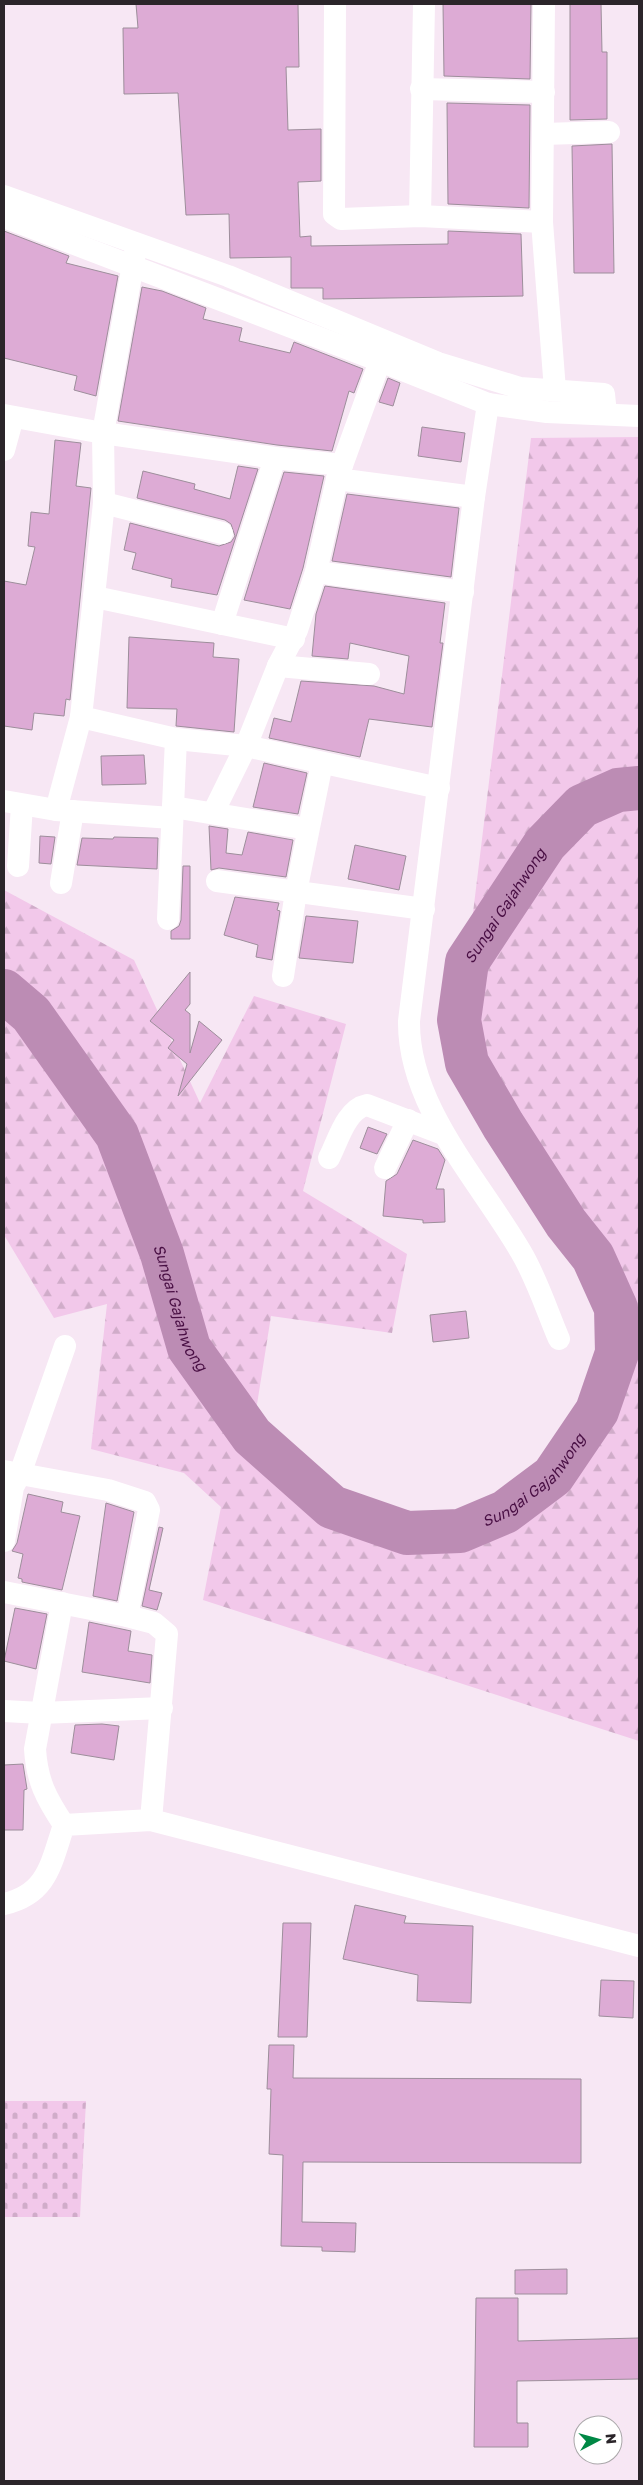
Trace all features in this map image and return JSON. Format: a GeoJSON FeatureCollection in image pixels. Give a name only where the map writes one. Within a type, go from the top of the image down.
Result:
{"type":"FeatureCollection","features":[{"type":"Feature","properties":{"kind":"street"},"geometry":{"type":"LineString","coordinates":[[335,4],[334,214],[341,219],[420,216],[542,222]]}},
{"type":"Feature","properties":{"kind":"street"},"geometry":{"type":"LineString","coordinates":[[420,216],[424,4]]}},
{"type":"Feature","properties":{"kind":"street"},"geometry":{"type":"LineString","coordinates":[[544,4],[542,222],[555,390]]}},
{"type":"Feature","properties":{"kind":"street"},"geometry":{"type":"LineString","coordinates":[[421,89],[544,92]]}},
{"type":"Feature","properties":{"kind":"street"},"geometry":{"type":"LineString","coordinates":[[543,134],[609,132]]}},
{"type":"Feature","properties":{"kind":"street"},"geometry":{"type":"LineString","coordinates":[[4,196],[380,360],[488,404],[547,412],[605,407],[639,416]]}},
{"type":"Feature","properties":{"kind":"street"},"geometry":{"type":"LineString","coordinates":[[4,217],[135,254],[228,276],[438,364],[520,388],[604,394],[605,407]]}},
{"type":"Feature","properties":{"kind":"street"},"geometry":{"type":"LineString","coordinates":[[61,883],[65,810],[81,717],[104,503],[103,433],[135,254]]}},
{"type":"Feature","properties":{"kind":"street"},"geometry":{"type":"LineString","coordinates":[[213,813],[246,746],[278,666],[294,638],[316,572],[340,472],[380,360]]}},
{"type":"Feature","properties":{"kind":"street"},"geometry":{"type":"LineString","coordinates":[[488,404],[474,497],[409,1021],[409,1042],[413,1062],[443,1134],[522,1254],[559,1339]]}},
{"type":"Feature","properties":{"kind":"street"},"geometry":{"type":"LineString","coordinates":[[4,450],[8,416],[103,433],[275,458],[474,497]]}},
{"type":"Feature","properties":{"kind":"street"},"geometry":{"type":"LineString","coordinates":[[222,624],[275,458]]}},
{"type":"Feature","properties":{"kind":"street"},"geometry":{"type":"LineString","coordinates":[[104,503],[222,534]]}},
{"type":"Feature","properties":{"kind":"street"},"geometry":{"type":"LineString","coordinates":[[316,572],[463,592]]}},
{"type":"Feature","properties":{"kind":"street"},"geometry":{"type":"LineString","coordinates":[[95,597],[294,638]]}},
{"type":"Feature","properties":{"kind":"street"},"geometry":{"type":"LineString","coordinates":[[278,666],[369,674]]}},
{"type":"Feature","properties":{"kind":"street"},"geometry":{"type":"LineString","coordinates":[[81,717],[176,739],[246,746],[439,788]]}},
{"type":"Feature","properties":{"kind":"street"},"geometry":{"type":"LineString","coordinates":[[168,919],[176,739]]}},
{"type":"Feature","properties":{"kind":"street"},"geometry":{"type":"LineString","coordinates":[[283,976],[296,892],[322,762]]}},
{"type":"Feature","properties":{"kind":"street"},"geometry":{"type":"LineString","coordinates":[[18,866],[13,803],[65,810],[213,813],[308,829]]}},
{"type":"Feature","properties":{"kind":"street"},"geometry":{"type":"LineString","coordinates":[[217,881],[424,909]]}},
{"type":"Feature","properties":{"kind":"street"},"geometry":{"type":"LineString","coordinates":[[329,1158],[349,1117],[362,1106],[367,1105],[443,1134]]}},
{"type":"Feature","properties":{"kind":"street"},"geometry":{"type":"LineString","coordinates":[[385,1168],[408,1120]]}},
{"type":"Feature","properties":{"kind":"street"},"geometry":{"type":"LineString","coordinates":[[4,1541],[13,1487],[12,1472],[65,1346]]}},
{"type":"Feature","properties":{"kind":"street"},"geometry":{"type":"LineString","coordinates":[[12,1472],[108,1490],[145,1502],[149,1510],[127,1616]]}},
{"type":"Feature","properties":{"kind":"street"},"geometry":{"type":"LineString","coordinates":[[4,1592],[127,1616],[154,1624],[167,1634],[151,1820]]}},
{"type":"Feature","properties":{"kind":"street"},"geometry":{"type":"LineString","coordinates":[[62,1604],[35,1749],[36,1769],[44,1794],[64,1825]]}},
{"type":"Feature","properties":{"kind":"street"},"geometry":{"type":"LineString","coordinates":[[4,1711],[41,1713],[162,1708]]}},
{"type":"Feature","properties":{"kind":"street"},"geometry":{"type":"LineString","coordinates":[[64,1825],[151,1820],[639,1946]]}},
{"type":"Feature","properties":{"kind":"street"},"geometry":{"type":"LineString","coordinates":[[4,1904],[16,1902],[29,1894],[47,1877],[64,1825]]}},
{"type":"Feature","properties":{"kind":"green space"},"geometry":{"type":"Polygon","coordinates":[[[639,437],[639,1741],[203,1600],[221,1507],[184,1473],[91,1449],[107,1304],[54,1318],[4,1235],[4,890],[134,960],[200,1103],[254,996],[346,1024],[303,1191],[407,1254],[392,1333],[271,1316],[252,1436],[407,1533],[505,1512],[553,1476],[616,1308],[593,1257],[566,1223],[503,1125],[467,962],[531,438],[639,437]]]}},
{"type":"Feature","properties":{"kind":"green space"},"geometry":{"type":"Polygon","coordinates":[[[4,2101],[86,2101],[80,2217],[4,2217],[4,2101]]]}},
{"type":"Feature","properties":{"kind":"building"},"geometry":{"type":"Polygon","coordinates":[[[136,4],[298,4],[299,67],[286,67],[288,130],[321,129],[321,181],[298,182],[300,237],[311,236],[311,246],[448,244],[448,231],[521,234],[523,296],[323,299],[323,288],[291,288],[291,257],[230,258],[229,214],[186,215],[178,93],[124,94],[123,28],[138,28],[136,4]]]}},
{"type":"Feature","properties":{"kind":"building"},"geometry":{"type":"Polygon","coordinates":[[[443,4],[531,4],[530,79],[444,76],[443,4]]]}},
{"type":"Feature","properties":{"kind":"building"},"geometry":{"type":"Polygon","coordinates":[[[570,4],[601,4],[602,52],[607,52],[607,119],[570,120],[570,4]]]}},
{"type":"Feature","properties":{"kind":"building"},"geometry":{"type":"Polygon","coordinates":[[[447,103],[530,105],[529,208],[448,204],[447,103]]]}},
{"type":"Feature","properties":{"kind":"building"},"geometry":{"type":"Polygon","coordinates":[[[612,144],[614,273],[574,273],[572,146],[612,144]]]}},
{"type":"Feature","properties":{"kind":"building"},"geometry":{"type":"Polygon","coordinates":[[[4,231],[69,256],[66,263],[118,276],[96,396],[74,390],[77,376],[4,358],[4,231]]]}},
{"type":"Feature","properties":{"kind":"building"},"geometry":{"type":"Polygon","coordinates":[[[142,287],[162,291],[206,308],[203,319],[242,328],[239,341],[290,353],[294,342],[363,369],[354,393],[349,391],[332,451],[277,445],[118,421],[142,287]]]}},
{"type":"Feature","properties":{"kind":"building"},"geometry":{"type":"Polygon","coordinates":[[[388,378],[400,383],[393,406],[379,402],[388,378]]]}},
{"type":"Feature","properties":{"kind":"building"},"geometry":{"type":"Polygon","coordinates":[[[422,427],[465,433],[461,462],[418,456],[422,427]]]}},
{"type":"Feature","properties":{"kind":"building"},"geometry":{"type":"Polygon","coordinates":[[[55,440],[81,443],[76,486],[91,488],[70,700],[66,699],[64,716],[34,713],[32,730],[4,726],[4,581],[26,585],[35,547],[28,546],[31,512],[49,514],[55,440]]]}},
{"type":"Feature","properties":{"kind":"building"},"geometry":{"type":"Polygon","coordinates":[[[238,466],[258,469],[217,595],[171,587],[172,579],[132,569],[136,553],[124,550],[130,523],[219,546],[231,542],[235,536],[231,524],[225,520],[137,498],[143,471],[195,484],[194,489],[230,499],[238,466]]]}},
{"type":"Feature","properties":{"kind":"building"},"geometry":{"type":"Polygon","coordinates":[[[284,472],[324,476],[303,568],[290,609],[244,600],[284,472]]]}},
{"type":"Feature","properties":{"kind":"building"},"geometry":{"type":"Polygon","coordinates":[[[347,494],[459,508],[451,577],[332,561],[347,494]]]}},
{"type":"Feature","properties":{"kind":"building"},"geometry":{"type":"Polygon","coordinates":[[[325,586],[445,603],[440,643],[443,643],[432,727],[369,719],[360,757],[269,738],[274,718],[291,722],[301,681],[374,686],[404,694],[409,656],[350,643],[348,659],[312,656],[316,614],[325,586]]]}},
{"type":"Feature","properties":{"kind":"building"},"geometry":{"type":"Polygon","coordinates":[[[129,637],[214,643],[213,657],[239,659],[234,732],[176,726],[177,709],[127,708],[129,637]]]}},
{"type":"Feature","properties":{"kind":"building"},"geometry":{"type":"Polygon","coordinates":[[[144,755],[146,784],[102,785],[101,756],[144,755]]]}},
{"type":"Feature","properties":{"kind":"building"},"geometry":{"type":"Polygon","coordinates":[[[264,763],[307,773],[298,814],[253,807],[264,763]]]}},
{"type":"Feature","properties":{"kind":"building"},"geometry":{"type":"Polygon","coordinates":[[[209,826],[228,829],[226,853],[242,855],[248,832],[293,840],[286,877],[219,868],[211,870],[209,826]]]}},
{"type":"Feature","properties":{"kind":"building"},"geometry":{"type":"Polygon","coordinates":[[[40,836],[55,837],[51,864],[39,863],[40,836]]]}},
{"type":"Feature","properties":{"kind":"building"},"geometry":{"type":"Polygon","coordinates":[[[114,837],[158,838],[157,869],[77,865],[82,838],[113,839],[114,837]]]}},
{"type":"Feature","properties":{"kind":"building"},"geometry":{"type":"Polygon","coordinates":[[[355,845],[406,856],[399,890],[348,879],[355,845]]]}},
{"type":"Feature","properties":{"kind":"building"},"geometry":{"type":"Polygon","coordinates":[[[183,866],[190,866],[190,939],[171,939],[171,931],[179,926],[181,920],[183,866]]]}},
{"type":"Feature","properties":{"kind":"building"},"geometry":{"type":"Polygon","coordinates":[[[235,897],[279,903],[277,910],[280,911],[272,960],[256,957],[258,945],[224,935],[235,897]]]}},
{"type":"Feature","properties":{"kind":"building"},"geometry":{"type":"Polygon","coordinates":[[[306,916],[358,921],[353,963],[299,958],[306,916]]]}},
{"type":"Feature","properties":{"kind":"building"},"geometry":{"type":"Polygon","coordinates":[[[190,972],[190,1004],[185,1010],[190,1014],[190,1053],[199,1021],[222,1040],[178,1096],[187,1064],[168,1048],[174,1040],[150,1021],[190,972]]]}},
{"type":"Feature","properties":{"kind":"building"},"geometry":{"type":"Polygon","coordinates":[[[368,1127],[387,1134],[377,1154],[360,1148],[368,1127]]]}},
{"type":"Feature","properties":{"kind":"building"},"geometry":{"type":"Polygon","coordinates":[[[413,1140],[438,1149],[445,1160],[436,1189],[444,1189],[445,1222],[423,1223],[423,1220],[383,1216],[386,1181],[397,1174],[413,1140]]]}},
{"type":"Feature","properties":{"kind":"building"},"geometry":{"type":"Polygon","coordinates":[[[466,1311],[469,1338],[433,1342],[430,1315],[466,1311]]]}},
{"type":"Feature","properties":{"kind":"building"},"geometry":{"type":"Polygon","coordinates":[[[28,1494],[63,1502],[61,1512],[80,1516],[62,1590],[22,1582],[22,1579],[18,1578],[23,1554],[12,1551],[17,1543],[28,1494]]]}},
{"type":"Feature","properties":{"kind":"building"},"geometry":{"type":"Polygon","coordinates":[[[106,1503],[134,1512],[117,1601],[93,1596],[106,1503]]]}},
{"type":"Feature","properties":{"kind":"building"},"geometry":{"type":"Polygon","coordinates":[[[159,1527],[163,1528],[149,1590],[162,1593],[157,1610],[142,1606],[159,1527]]]}},
{"type":"Feature","properties":{"kind":"building"},"geometry":{"type":"Polygon","coordinates":[[[15,1608],[47,1614],[36,1669],[4,1661],[15,1608]]]}},
{"type":"Feature","properties":{"kind":"building"},"geometry":{"type":"Polygon","coordinates":[[[89,1622],[131,1631],[128,1651],[152,1655],[150,1683],[82,1672],[89,1622]]]}},
{"type":"Feature","properties":{"kind":"building"},"geometry":{"type":"Polygon","coordinates":[[[102,1724],[119,1726],[114,1760],[71,1753],[75,1725],[102,1724]]]}},
{"type":"Feature","properties":{"kind":"building"},"geometry":{"type":"Polygon","coordinates":[[[23,1764],[27,1789],[24,1790],[23,1830],[4,1830],[4,1765],[23,1764]]]}},
{"type":"Feature","properties":{"kind":"building"},"geometry":{"type":"Polygon","coordinates":[[[355,1905],[406,1916],[404,1923],[473,1926],[471,2003],[417,2001],[418,1975],[343,1959],[355,1905]]]}},
{"type":"Feature","properties":{"kind":"building"},"geometry":{"type":"Polygon","coordinates":[[[283,1923],[311,1923],[307,2037],[278,2037],[283,1923]]]}},
{"type":"Feature","properties":{"kind":"building"},"geometry":{"type":"Polygon","coordinates":[[[601,1980],[634,1981],[633,2018],[599,2016],[601,1980]]]}},
{"type":"Feature","properties":{"kind":"building"},"geometry":{"type":"Polygon","coordinates":[[[269,2045],[294,2045],[293,2078],[581,2079],[581,2163],[303,2162],[302,2222],[356,2223],[355,2252],[322,2251],[322,2247],[281,2246],[283,2155],[269,2154],[271,2089],[267,2089],[269,2045]]]}},
{"type":"Feature","properties":{"kind":"building"},"geometry":{"type":"Polygon","coordinates":[[[567,2269],[567,2294],[515,2294],[515,2270],[567,2269]]]}},
{"type":"Feature","properties":{"kind":"building"},"geometry":{"type":"Polygon","coordinates":[[[476,2298],[518,2298],[518,2341],[639,2338],[639,2379],[517,2381],[517,2423],[528,2423],[528,2447],[474,2447],[476,2298]]]}},
{"type":"Feature","properties":{"kind":"waterway","name":"Sungai Gajahwong"},"geometry":{"type":"LineString","coordinates":[[4,991],[31,1014],[117,1135],[162,1254],[189,1348],[252,1436],[332,1507],[407,1533],[460,1531],[505,1512],[553,1476],[597,1411],[617,1353],[616,1308],[593,1257],[566,1223],[503,1125],[467,1063],[459,1020],[467,962],[545,844],[582,806],[618,790],[639,788]]}}]}
